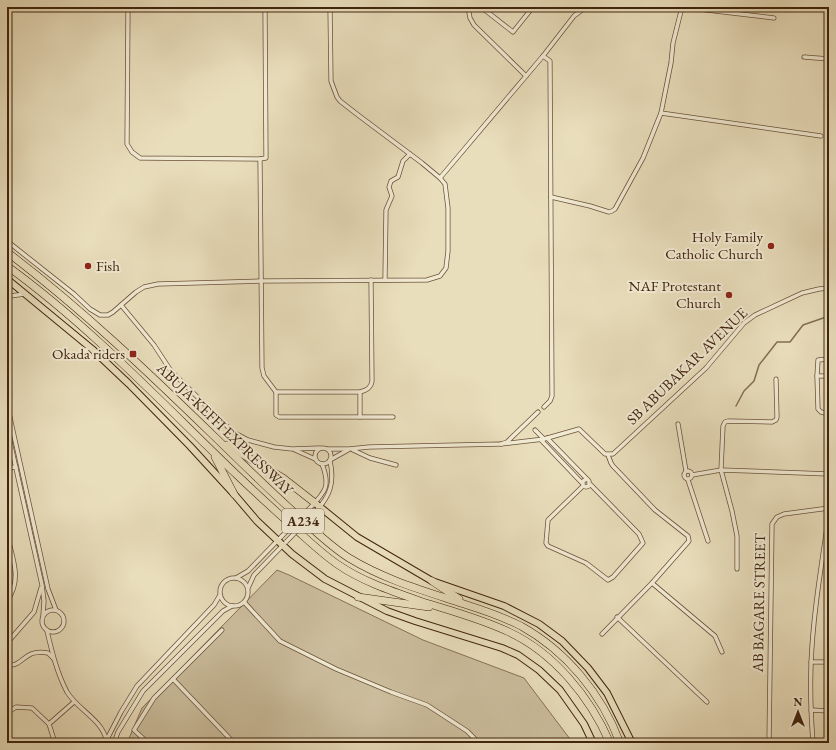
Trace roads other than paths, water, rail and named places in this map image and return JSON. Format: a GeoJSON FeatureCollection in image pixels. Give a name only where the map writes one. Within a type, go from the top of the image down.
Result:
{"type":"FeatureCollection","features":[{"type":"Feature","properties":{"kind":"highway","name":"ABUJA-KEFFI EXPRESSWAY"},"geometry":{"type":"LineString","coordinates":[[7,252],[101,329],[216,438],[264,486],[334,548],[382,575],[415,588],[465,604],[520,626],[540,638],[578,671],[612,724],[620,743]]}},
{"type":"Feature","properties":{"kind":"highway","name":"ABUJA-KEFFI EXPRESSWAY"},"geometry":{"type":"LineString","coordinates":[[7,266],[30,283],[94,337],[280,516],[337,564],[361,578],[386,589],[478,619],[510,632],[527,642],[547,657],[567,676],[582,694],[597,717],[610,743]]}},
{"type":"Feature","properties":{"kind":"highway"},"geometry":{"type":"LineString","coordinates":[[7,280],[90,347],[179,434],[257,521],[325,579],[387,611],[502,648],[518,655],[539,670],[560,690],[584,724],[593,743]]}},
{"type":"Feature","properties":{"kind":"highway"},"geometry":{"type":"LineString","coordinates":[[216,438],[283,478],[357,537],[432,581],[465,604]]}},
{"type":"Feature","properties":{"kind":"highway"},"geometry":{"type":"LineString","coordinates":[[212,451],[234,494]]}},
{"type":"Feature","properties":{"kind":"highway"},"geometry":{"type":"LineString","coordinates":[[432,581],[504,606],[539,624],[562,641],[588,668],[607,693],[632,743]]}},
{"type":"Feature","properties":{"kind":"highway"},"geometry":{"type":"LineString","coordinates":[[358,597],[449,610]]}},
{"type":"Feature","properties":{"kind":"street"},"geometry":{"type":"LineString","coordinates":[[128,7],[127,144],[132,152],[140,158],[260,159],[266,158],[265,7]]}},
{"type":"Feature","properties":{"kind":"street"},"geometry":{"type":"LineString","coordinates":[[7,241],[94,312],[100,315],[108,314],[136,292],[144,287],[152,285],[261,281],[385,279],[427,280],[437,278],[446,268],[448,251],[448,208],[444,182],[340,101],[337,97],[331,81],[330,7]]}},
{"type":"Feature","properties":{"kind":"street"},"geometry":{"type":"LineString","coordinates":[[468,7],[470,18],[474,25],[526,76]]}},
{"type":"Feature","properties":{"kind":"street"},"geometry":{"type":"LineString","coordinates":[[481,7],[513,32],[530,8]]}},
{"type":"Feature","properties":{"kind":"street"},"geometry":{"type":"LineString","coordinates":[[440,178],[544,56],[574,16],[586,7]]}},
{"type":"Feature","properties":{"kind":"street"},"geometry":{"type":"LineString","coordinates":[[551,197],[609,212],[613,211],[643,158],[662,113],[673,43],[682,7],[774,18]]}},
{"type":"Feature","properties":{"kind":"street"},"geometry":{"type":"LineString","coordinates":[[544,56],[550,62],[552,396],[550,401],[544,407]]}},
{"type":"Feature","properties":{"kind":"street"},"geometry":{"type":"LineString","coordinates":[[804,57],[829,59]]}},
{"type":"Feature","properties":{"kind":"street"},"geometry":{"type":"LineString","coordinates":[[662,113],[821,136]]}},
{"type":"Feature","properties":{"kind":"street"},"geometry":{"type":"LineString","coordinates":[[385,279],[386,210],[392,196],[389,187],[391,181],[398,177],[403,161],[410,154]]}},
{"type":"Feature","properties":{"kind":"street"},"geometry":{"type":"LineString","coordinates":[[260,159],[262,372],[276,392],[276,415],[279,417],[393,418]]}},
{"type":"Feature","properties":{"kind":"street"},"geometry":{"type":"LineString","coordinates":[[276,392],[360,392],[368,389],[372,380],[371,280]]}},
{"type":"Feature","properties":{"kind":"street","name":"SB ABUBAKAR AVENUE"},"geometry":{"type":"LineString","coordinates":[[611,455],[706,368],[744,323],[756,315],[802,293],[829,288]]}},
{"type":"Feature","properties":{"kind":"street"},"geometry":{"type":"LineString","coordinates":[[7,298],[25,294]]}},
{"type":"Feature","properties":{"kind":"street"},"geometry":{"type":"LineString","coordinates":[[121,305],[154,345],[171,371],[233,432],[254,442],[274,447],[292,449],[324,447],[328,449],[351,449],[370,447],[501,444],[544,439],[579,429],[605,454],[611,455],[611,463],[613,466],[646,500],[690,538],[690,541],[652,583],[602,634]]}},
{"type":"Feature","properties":{"kind":"street"},"geometry":{"type":"LineString","coordinates":[[75,358],[90,347]]}},
{"type":"Feature","properties":{"kind":"street"},"geometry":{"type":"LineString","coordinates":[[829,359],[818,360],[817,376],[818,409],[821,412],[829,414]]}},
{"type":"Feature","properties":{"kind":"street"},"geometry":{"type":"LineString","coordinates":[[817,376],[829,376]]}},
{"type":"Feature","properties":{"kind":"street"},"geometry":{"type":"LineString","coordinates":[[737,569],[737,536],[721,470],[722,426],[725,422],[735,420],[772,422],[776,420],[776,379]]}},
{"type":"Feature","properties":{"kind":"street"},"geometry":{"type":"LineString","coordinates":[[360,392],[360,417]]}},
{"type":"Feature","properties":{"kind":"street"},"geometry":{"type":"LineString","coordinates":[[7,404],[48,590],[56,610]]}},
{"type":"Feature","properties":{"kind":"street"},"geometry":{"type":"LineString","coordinates":[[501,444],[507,442],[538,412]]}},
{"type":"Feature","properties":{"kind":"street"},"geometry":{"type":"LineString","coordinates":[[678,424],[686,471],[684,476],[688,480],[708,541]]}},
{"type":"Feature","properties":{"kind":"street"},"geometry":{"type":"LineString","coordinates":[[7,428],[42,586],[44,601],[41,622],[47,631],[53,659],[67,692],[74,702],[101,727],[105,741]]}},
{"type":"Feature","properties":{"kind":"street"},"geometry":{"type":"LineString","coordinates":[[535,430],[544,439],[549,448],[583,484],[588,487],[590,484]]}},
{"type":"Feature","properties":{"kind":"street"},"geometry":{"type":"LineString","coordinates":[[544,439],[554,444],[638,534],[643,543],[613,577],[608,580],[586,563],[548,546],[546,542],[548,520],[586,479]]}},
{"type":"Feature","properties":{"kind":"street"},"geometry":{"type":"LineString","coordinates":[[316,459],[315,453],[320,448]]}},
{"type":"Feature","properties":{"kind":"street"},"geometry":{"type":"LineString","coordinates":[[105,741],[137,686],[214,605],[224,582],[232,578],[236,578],[248,571],[282,543],[314,513],[326,488],[326,474],[322,464],[316,459],[292,449]]}},
{"type":"Feature","properties":{"kind":"street"},"geometry":{"type":"LineString","coordinates":[[114,743],[121,727],[143,691],[223,611],[244,602],[248,595],[248,588],[254,575],[282,543],[282,536],[309,509],[327,498],[330,489],[331,467],[331,455],[328,449]]}},
{"type":"Feature","properties":{"kind":"street"},"geometry":{"type":"LineString","coordinates":[[322,464],[351,449]]}},
{"type":"Feature","properties":{"kind":"street"},"geometry":{"type":"LineString","coordinates":[[351,449],[370,458],[396,465]]}},
{"type":"Feature","properties":{"kind":"street"},"geometry":{"type":"LineString","coordinates":[[7,468],[16,467]]}},
{"type":"Feature","properties":{"kind":"street"},"geometry":{"type":"LineString","coordinates":[[688,480],[692,475],[721,470],[829,474]]}},
{"type":"Feature","properties":{"kind":"street"},"geometry":{"type":"LineString","coordinates":[[686,471],[690,472],[692,475]]}},
{"type":"Feature","properties":{"kind":"street","name":"AB BAGARE STREET"},"geometry":{"type":"LineString","coordinates":[[769,743],[772,524],[777,517],[784,514],[829,508]]}},
{"type":"Feature","properties":{"kind":"street"},"geometry":{"type":"LineString","coordinates":[[813,743],[811,662],[815,606],[829,512]]}},
{"type":"Feature","properties":{"kind":"street"},"geometry":{"type":"LineString","coordinates":[[7,534],[16,578],[14,590],[7,601]]}},
{"type":"Feature","properties":{"kind":"street"},"geometry":{"type":"LineString","coordinates":[[236,578],[244,581],[248,588]]}},
{"type":"Feature","properties":{"kind":"street"},"geometry":{"type":"LineString","coordinates":[[652,583],[715,636],[722,652]]}},
{"type":"Feature","properties":{"kind":"street"},"geometry":{"type":"LineString","coordinates":[[7,643],[34,612],[42,586]]}},
{"type":"Feature","properties":{"kind":"street"},"geometry":{"type":"LineString","coordinates":[[220,594],[225,602],[232,606]]}},
{"type":"Feature","properties":{"kind":"street"},"geometry":{"type":"LineString","coordinates":[[244,602],[280,641],[336,669],[427,705],[467,731],[479,743]]}},
{"type":"Feature","properties":{"kind":"street"},"geometry":{"type":"LineString","coordinates":[[43,615],[48,610],[56,610],[59,611],[64,617],[63,625],[58,630],[54,632],[47,631]]}},
{"type":"Feature","properties":{"kind":"street"},"geometry":{"type":"LineString","coordinates":[[617,617],[707,702]]}},
{"type":"Feature","properties":{"kind":"street"},"geometry":{"type":"LineString","coordinates":[[148,743],[134,730],[154,698],[222,630]]}},
{"type":"Feature","properties":{"kind":"street"},"geometry":{"type":"LineString","coordinates":[[7,665],[14,665],[36,653],[48,653],[53,659]]}},
{"type":"Feature","properties":{"kind":"street"},"geometry":{"type":"LineString","coordinates":[[811,662],[829,662]]}},
{"type":"Feature","properties":{"kind":"street"},"geometry":{"type":"LineString","coordinates":[[173,679],[234,743]]}},
{"type":"Feature","properties":{"kind":"street"},"geometry":{"type":"LineString","coordinates":[[49,724],[74,702]]}},
{"type":"Feature","properties":{"kind":"street"},"geometry":{"type":"LineString","coordinates":[[7,713],[16,707],[32,708],[49,724],[55,743]]}},
{"type":"Feature","properties":{"kind":"street"},"geometry":{"type":"LineString","coordinates":[[811,710],[829,711]]}},
{"type":"Feature","properties":{"kind":"waterway"},"geometry":{"type":"LineString","coordinates":[[736,406],[744,391],[754,381],[759,365],[777,342],[790,342],[803,325],[829,316]]}},
{"type":"Feature","properties":{"kind":"place","name":"Holy Family Catholic Church"},"geometry":{"type":"Point","coordinates":[771,246]}},
{"type":"Feature","properties":{"kind":"place","name":"Fish"},"geometry":{"type":"Point","coordinates":[88,266]}},
{"type":"Feature","properties":{"kind":"place","name":"NAF Protestant Church"},"geometry":{"type":"Point","coordinates":[729,295]}},
{"type":"Feature","properties":{"kind":"place","name":"Okada riders"},"geometry":{"type":"Point","coordinates":[133,354]}}]}
